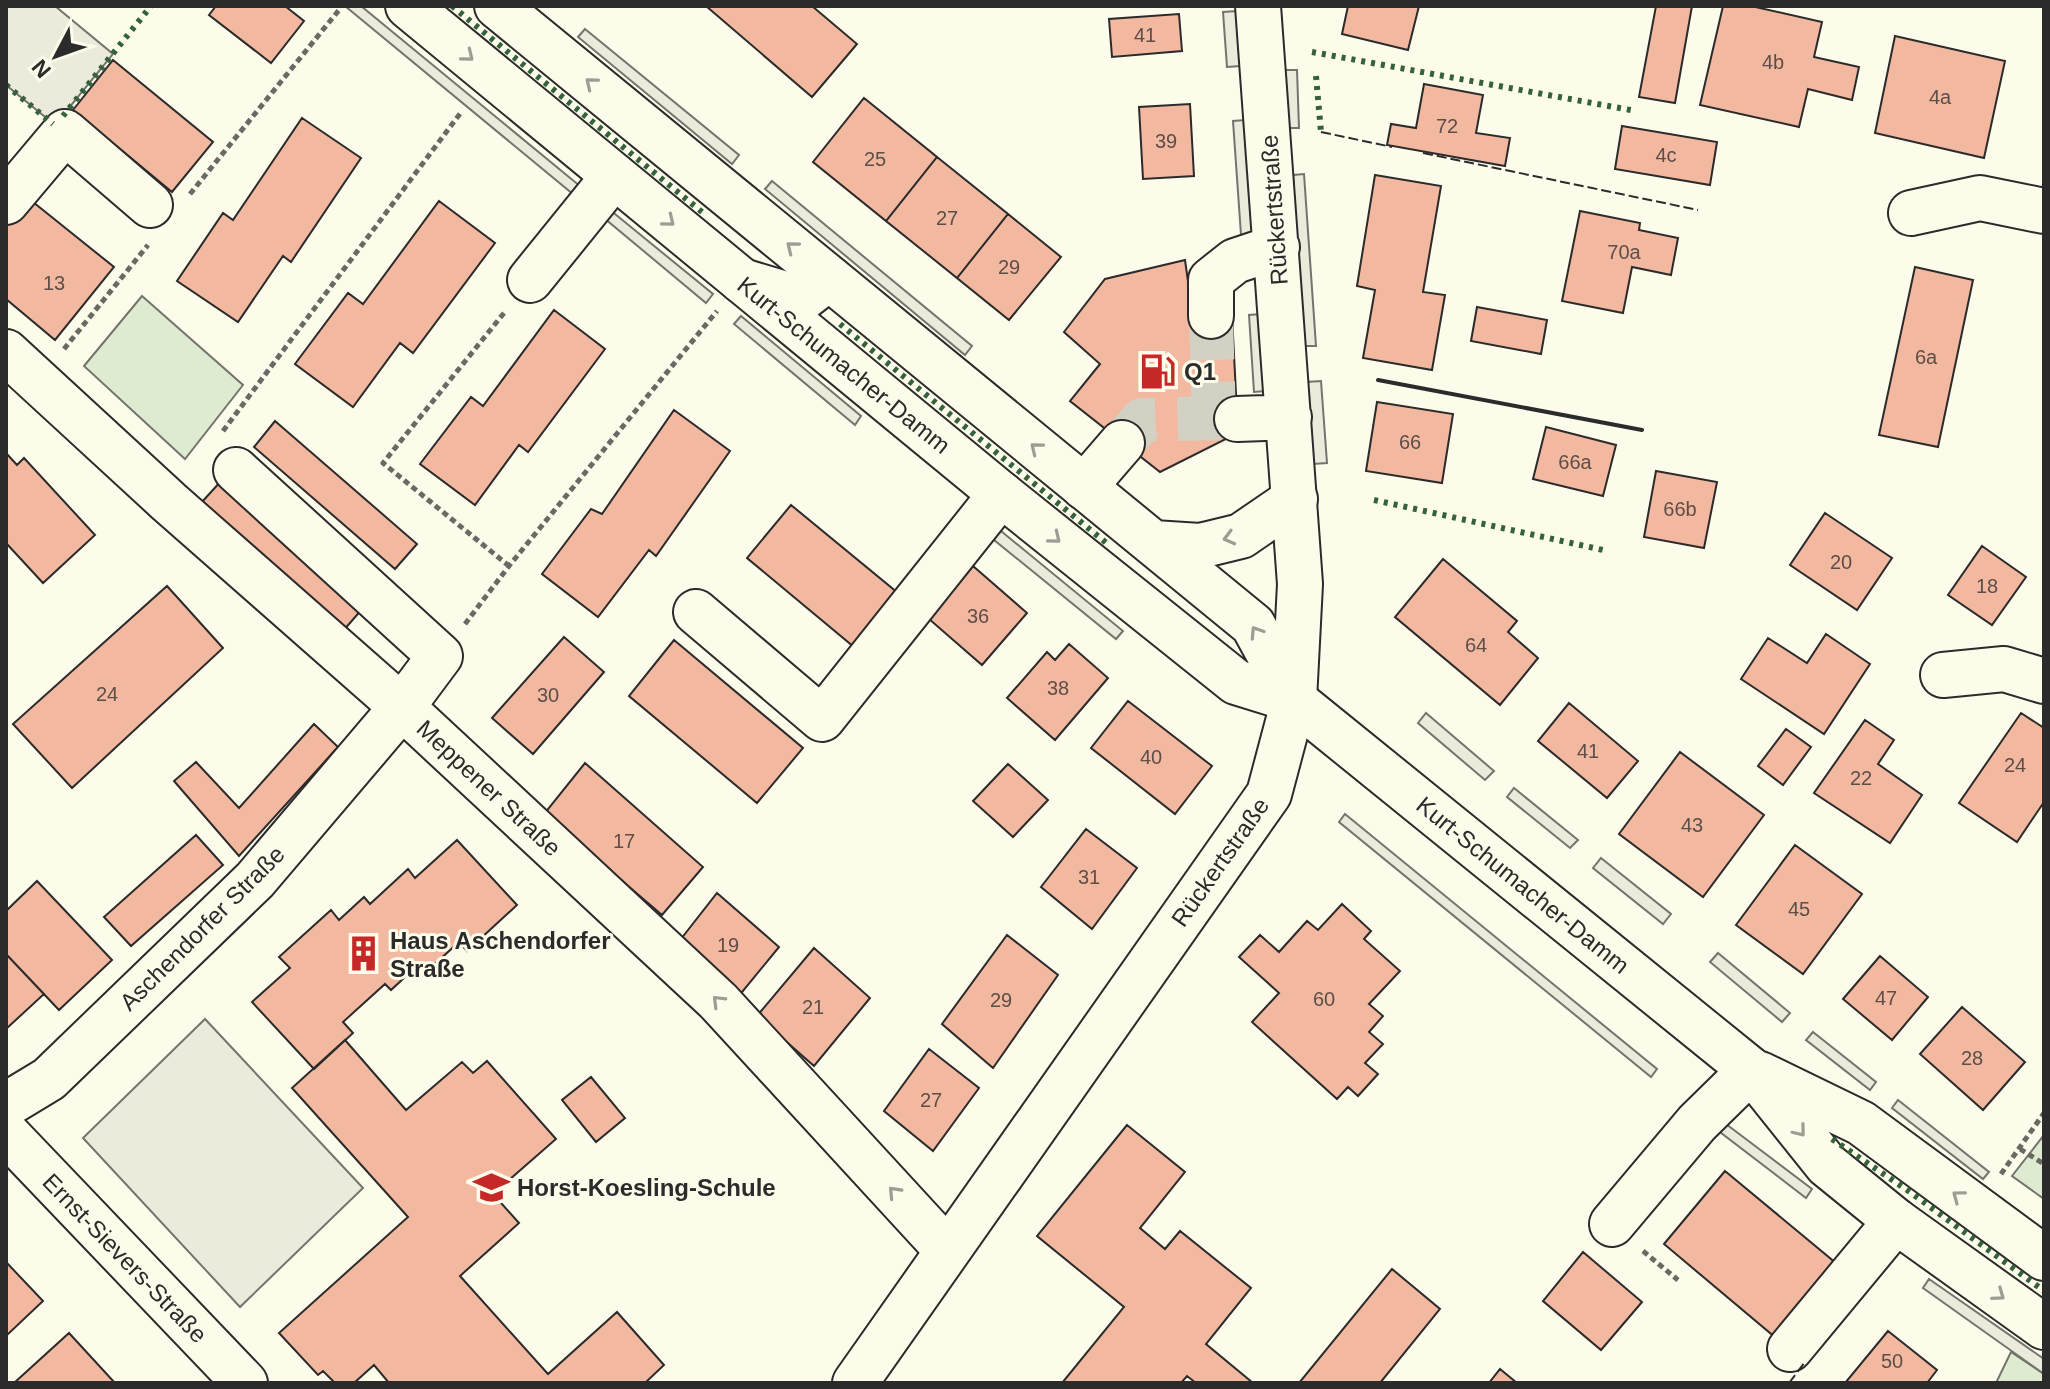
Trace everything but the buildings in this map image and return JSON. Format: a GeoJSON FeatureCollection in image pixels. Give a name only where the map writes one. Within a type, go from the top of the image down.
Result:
{"type":"FeatureCollection","features":[{"type":"Feature","properties":{"kind":"street","name":"Kurt-Schumacher-Damm"},"geometry":{"type":"LineString","coordinates":[[408,6],[1001,494],[1236,682],[1294,700],[1751,1070],[1827,1165],[1896,1221],[2044,1327]]}},
{"type":"Feature","properties":{"kind":"street","name":"Kurt-Schumacher-Damm"},"geometry":{"type":"LineString","coordinates":[[497,6],[1253,625],[1294,700]]}},
{"type":"Feature","properties":{"kind":"street","name":"Rückertstraße"},"geometry":{"type":"LineString","coordinates":[[855,1383],[1269,794],[1294,700],[1300,584],[1258,6]]}},
{"type":"Feature","properties":{"kind":"street"},"geometry":{"type":"LineString","coordinates":[[6,202],[65,132],[150,205]]}},
{"type":"Feature","properties":{"kind":"street"},"geometry":{"type":"LineString","coordinates":[[530,280],[614,176]]}},
{"type":"Feature","properties":{"kind":"street"},"geometry":{"type":"LineString","coordinates":[[1911,213],[1980,198],[2044,211]]}},
{"type":"Feature","properties":{"kind":"street"},"geometry":{"type":"LineString","coordinates":[[1211,316],[1211,280],[1235,261],[1277,247]]}},
{"type":"Feature","properties":{"kind":"street"},"geometry":{"type":"LineString","coordinates":[[742,281],[802,299],[829,278]]}},
{"type":"Feature","properties":{"kind":"street","name":"Meppener Straße"},"geometry":{"type":"LineString","coordinates":[[6,352],[169,502],[402,707],[718,1001],[947,1250]]}},
{"type":"Feature","properties":{"kind":"street"},"geometry":{"type":"LineString","coordinates":[[1237,419],[1289,417]]}},
{"type":"Feature","properties":{"kind":"street"},"geometry":{"type":"LineString","coordinates":[[1084,487],[1122,443]]}},
{"type":"Feature","properties":{"kind":"street"},"geometry":{"type":"LineString","coordinates":[[226,455],[440,656]]}},
{"type":"Feature","properties":{"kind":"street"},"geometry":{"type":"LineString","coordinates":[[696,612],[822,719],[1001,494]]}},
{"type":"Feature","properties":{"kind":"street"},"geometry":{"type":"LineString","coordinates":[[1153,543],[1200,546],[1241,536],[1295,499]]}},
{"type":"Feature","properties":{"kind":"street","name":"Aschendorfer Straße"},"geometry":{"type":"LineString","coordinates":[[6,1105],[49,1079],[255,880],[402,707],[440,656]]}},
{"type":"Feature","properties":{"kind":"street"},"geometry":{"type":"LineString","coordinates":[[1943,675],[2004,669],[2044,681]]}},
{"type":"Feature","properties":{"kind":"street","name":"Kurt-Schumacher-Damm"},"geometry":{"type":"LineString","coordinates":[[1751,1070],[1861,1123],[2044,1258]]}},
{"type":"Feature","properties":{"kind":"street"},"geometry":{"type":"LineString","coordinates":[[1612,1224],[1697,1123],[1751,1070]]}},
{"type":"Feature","properties":{"kind":"street","name":"Ernst-Sievers-Straße"},"geometry":{"type":"LineString","coordinates":[[6,1133],[245,1383]]}},
{"type":"Feature","properties":{"kind":"street"},"geometry":{"type":"LineString","coordinates":[[1790,1349],[1896,1221]]}},
{"type":"Feature","properties":{"kind":"path"},"geometry":{"type":"LineString","coordinates":[[226,455],[462,111]]}},
{"type":"Feature","properties":{"kind":"path"},"geometry":{"type":"LineString","coordinates":[[509,566],[383,463],[530,280]]}},
{"type":"Feature","properties":{"kind":"path"},"geometry":{"type":"LineString","coordinates":[[440,656],[509,566],[742,281]]}},
{"type":"Feature","properties":{"kind":"path"},"geometry":{"type":"LineString","coordinates":[[1974,1208],[2044,1113]]}},
{"type":"Feature","properties":{"kind":"path"},"geometry":{"type":"LineString","coordinates":[[2020,1149],[2044,1164]]}},
{"type":"Feature","properties":{"kind":"green space"},"geometry":{"type":"Polygon","coordinates":[[[142,296],[243,385],[185,459],[84,366],[142,296]]]}},
{"type":"Feature","properties":{"kind":"green space"},"geometry":{"type":"Polygon","coordinates":[[[2044,1135],[2044,1199],[2012,1176],[2044,1135]]]}},
{"type":"Feature","properties":{"kind":"green space"},"geometry":{"type":"Polygon","coordinates":[[[2011,1352],[2044,1374],[2044,1383],[1996,1383],[2011,1352]]]}},
{"type":"Feature","properties":{"kind":"shaded area"},"geometry":{"type":"Polygon","coordinates":[[[6,6],[55,6],[113,54],[55,125],[6,85],[6,6]]]}},
{"type":"Feature","properties":{"kind":"shaded area"},"geometry":{"type":"Polygon","coordinates":[[[345,6],[361,6],[586,191],[579,199],[345,6]]]}},
{"type":"Feature","properties":{"kind":"shaded area"},"geometry":{"type":"Polygon","coordinates":[[[1237,11],[1241,66],[1227,67],[1223,12],[1237,11]]]}},
{"type":"Feature","properties":{"kind":"shaded area"},"geometry":{"type":"Polygon","coordinates":[[[585,29],[739,155],[732,164],[578,37],[585,29]]]}},
{"type":"Feature","properties":{"kind":"shaded area"},"geometry":{"type":"Polygon","coordinates":[[[1284,70],[1297,70],[1299,128],[1286,128],[1284,70]]]}},
{"type":"Feature","properties":{"kind":"shaded area"},"geometry":{"type":"Polygon","coordinates":[[[1245,120],[1253,234],[1241,235],[1233,121],[1245,120]]]}},
{"type":"Feature","properties":{"kind":"shaded area"},"geometry":{"type":"Polygon","coordinates":[[[1304,174],[1316,346],[1303,346],[1293,175],[1304,174]]]}},
{"type":"Feature","properties":{"kind":"shaded area"},"geometry":{"type":"Polygon","coordinates":[[[772,181],[972,346],[965,355],[765,189],[772,181]]]}},
{"type":"Feature","properties":{"kind":"shaded area"},"geometry":{"type":"Polygon","coordinates":[[[604,205],[713,294],[706,303],[598,213],[604,205]]]}},
{"type":"Feature","properties":{"kind":"shaded area"},"geometry":{"type":"Polygon","coordinates":[[[1261,314],[1266,391],[1254,392],[1249,315],[1261,314]]]}},
{"type":"Feature","properties":{"kind":"shaded area"},"geometry":{"type":"Polygon","coordinates":[[[741,316],[861,416],[855,425],[734,324],[741,316]]]}},
{"type":"Feature","properties":{"kind":"shaded area"},"geometry":{"type":"Polygon","coordinates":[[[1321,381],[1327,463],[1313,464],[1306,382],[1321,381]]]}},
{"type":"Feature","properties":{"kind":"shaded area"},"geometry":{"type":"Polygon","coordinates":[[[990,522],[1123,631],[1116,639],[983,531],[990,522]]]}},
{"type":"Feature","properties":{"kind":"shaded area"},"geometry":{"type":"Polygon","coordinates":[[[1426,713],[1494,771],[1485,780],[1418,723],[1426,713]]]}},
{"type":"Feature","properties":{"kind":"shaded area"},"geometry":{"type":"Polygon","coordinates":[[[1514,788],[1578,840],[1570,848],[1507,797],[1514,788]]]}},
{"type":"Feature","properties":{"kind":"shaded area"},"geometry":{"type":"Polygon","coordinates":[[[1345,814],[1657,1069],[1651,1077],[1339,822],[1345,814]]]}},
{"type":"Feature","properties":{"kind":"shaded area"},"geometry":{"type":"Polygon","coordinates":[[[1601,858],[1671,914],[1663,924],[1593,868],[1601,858]]]}},
{"type":"Feature","properties":{"kind":"shaded area"},"geometry":{"type":"Polygon","coordinates":[[[1718,953],[1790,1013],[1782,1022],[1710,962],[1718,953]]]}},
{"type":"Feature","properties":{"kind":"shaded area"},"geometry":{"type":"Polygon","coordinates":[[[205,1019],[363,1188],[240,1307],[83,1138],[205,1019]]]}},
{"type":"Feature","properties":{"kind":"shaded area"},"geometry":{"type":"Polygon","coordinates":[[[1813,1032],[1876,1082],[1870,1090],[1806,1040],[1813,1032]]]}},
{"type":"Feature","properties":{"kind":"shaded area"},"geometry":{"type":"Polygon","coordinates":[[[1898,1100],[1989,1172],[1983,1179],[1892,1108],[1898,1100]]]}},
{"type":"Feature","properties":{"kind":"shaded area"},"geometry":{"type":"Polygon","coordinates":[[[1722,1121],[1812,1189],[1806,1198],[1716,1129],[1722,1121]]]}},
{"type":"Feature","properties":{"kind":"shaded area"},"geometry":{"type":"Polygon","coordinates":[[[1929,1279],[2044,1359],[2044,1374],[1923,1288],[1929,1279]]]}},
{"type":"Feature","properties":{"kind":"tunnel"},"geometry":{"type":"LineString","coordinates":[[1211,316],[1214,418],[1237,419]]}},
{"type":"Feature","properties":{"kind":"tunnel"},"geometry":{"type":"LineString","coordinates":[[1122,443],[1142,420],[1214,418]]}},
{"type":"Feature","properties":{"kind":"hedge"},"geometry":{"type":"LineString","coordinates":[[63,116],[151,6]]}},
{"type":"Feature","properties":{"kind":"hedge"},"geometry":{"type":"LineString","coordinates":[[452,6],[702,212]]}},
{"type":"Feature","properties":{"kind":"hedge"},"geometry":{"type":"LineString","coordinates":[[1312,52],[1636,111]]}},
{"type":"Feature","properties":{"kind":"hedge"},"geometry":{"type":"LineString","coordinates":[[1316,76],[1321,132]]}},
{"type":"Feature","properties":{"kind":"hedge"},"geometry":{"type":"LineString","coordinates":[[6,85],[53,124]]}},
{"type":"Feature","properties":{"kind":"hedge"},"geometry":{"type":"LineString","coordinates":[[840,324],[1110,546]]}},
{"type":"Feature","properties":{"kind":"hedge"},"geometry":{"type":"LineString","coordinates":[[1374,500],[1603,550]]}},
{"type":"Feature","properties":{"kind":"hedge"},"geometry":{"type":"LineString","coordinates":[[1832,1139],[2044,1291]]}},
{"type":"Feature","properties":{"kind":"fence"},"geometry":{"type":"LineString","coordinates":[[1321,132],[1392,147]]}},
{"type":"Feature","properties":{"kind":"fence"},"geometry":{"type":"LineString","coordinates":[[1423,153],[1698,210]]}},
{"type":"Feature","properties":{"kind":"fence"},"geometry":{"type":"LineString","coordinates":[[1789,1383],[1805,1362]]}},
{"type":"Feature","properties":{"kind":"wall"},"geometry":{"type":"LineString","coordinates":[[1378,380],[1642,430]]}},
{"type":"Feature","properties":{"kind":"place","name":"Q1"},"geometry":{"type":"Point","coordinates":[1158,371]}},
{"type":"Feature","properties":{"kind":"place","name":"Haus Aschendorfer Straße"},"geometry":{"type":"Point","coordinates":[364,954]}},
{"type":"Feature","properties":{"kind":"place","name":"Horst-Koesling-Schule"},"geometry":{"type":"Point","coordinates":[491,1187]}}]}
